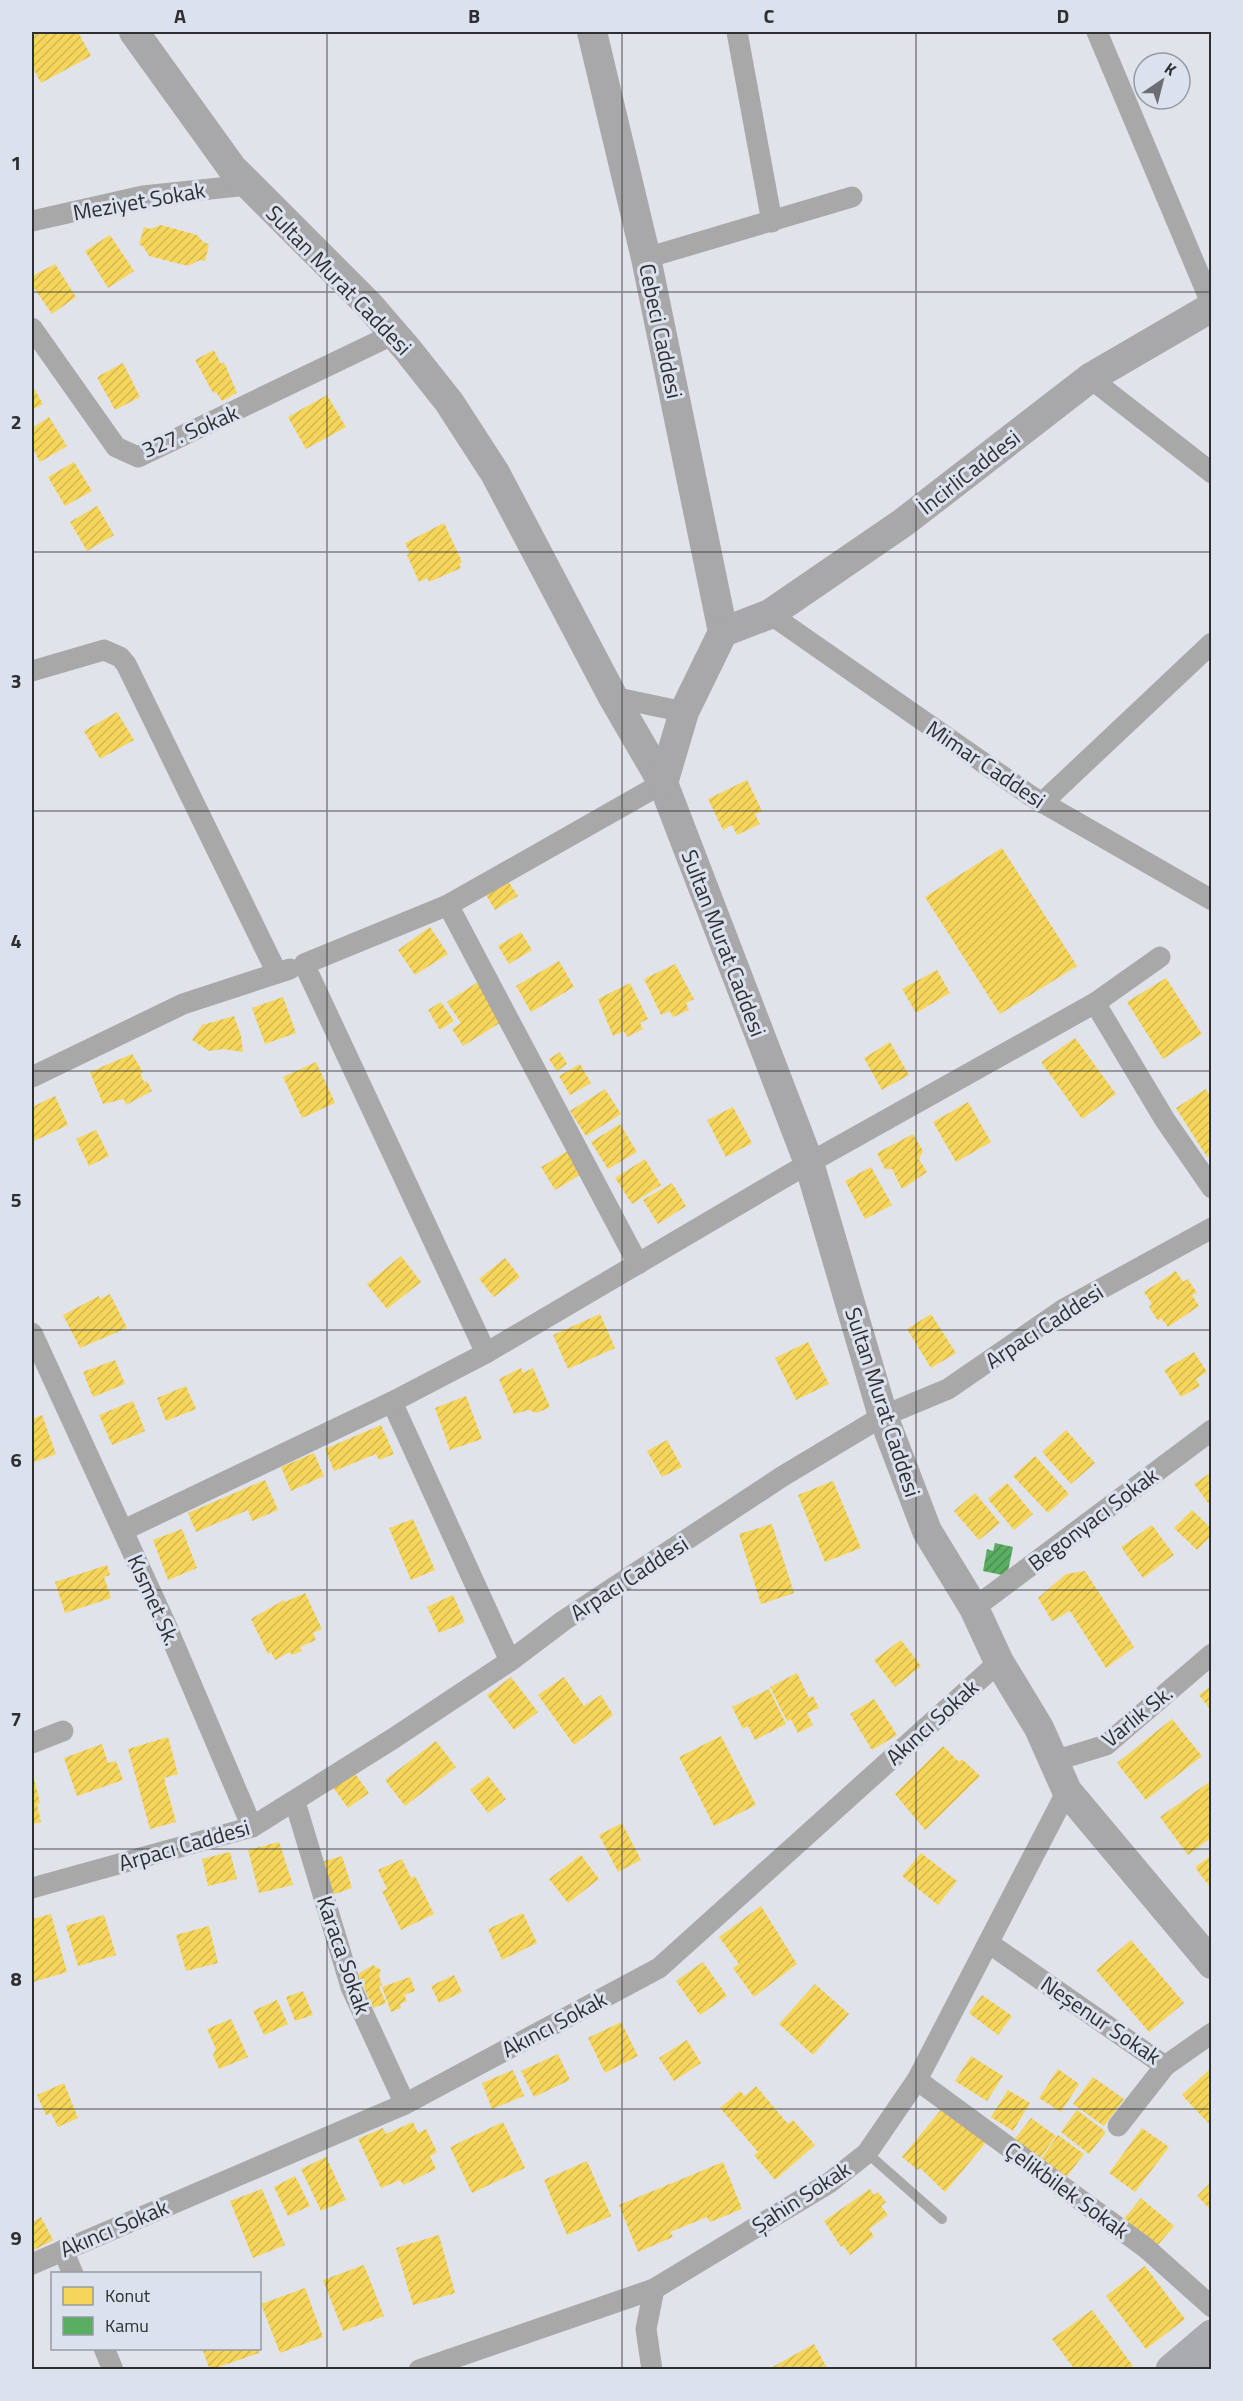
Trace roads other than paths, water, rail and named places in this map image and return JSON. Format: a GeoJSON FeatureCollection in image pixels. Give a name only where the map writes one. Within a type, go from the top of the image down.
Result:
{"type":"FeatureCollection","features":[{"type":"Feature","properties":{"kind":"main road"},"geometry":{"type":"LineString","coordinates":[[1172,2370],[1212,2336]]}},
{"type":"Feature","properties":{"kind":"street","name":"Sultan Murat Caddesi"},"geometry":{"type":"LineString","coordinates":[[134,32],[232,168],[369,305],[449,402],[495,473],[613,697],[663,783],[809,1163],[883,1416],[927,1530],[974,1608],[999,1662],[1039,1728],[1067,1791],[1212,1964]]}},
{"type":"Feature","properties":{"kind":"street","name":"Cebeci Caddesi"},"geometry":{"type":"LineString","coordinates":[[592,32],[646,258],[723,632]]}},
{"type":"Feature","properties":{"kind":"street"},"geometry":{"type":"LineString","coordinates":[[737,32],[772,222]]}},
{"type":"Feature","properties":{"kind":"street"},"geometry":{"type":"LineString","coordinates":[[1097,32],[1212,306]]}},
{"type":"Feature","properties":{"kind":"street","name":"Meziyet Sokak"},"geometry":{"type":"LineString","coordinates":[[32,221],[143,196],[248,185]]}},
{"type":"Feature","properties":{"kind":"street"},"geometry":{"type":"LineString","coordinates":[[646,258],[852,197]]}},
{"type":"Feature","properties":{"kind":"street","name":"İncirliCaddesi"},"geometry":{"type":"LineString","coordinates":[[723,632],[770,614],[904,522],[1090,378],[1212,306]]}},
{"type":"Feature","properties":{"kind":"street","name":"327. Sokak"},"geometry":{"type":"LineString","coordinates":[[32,328],[116,447],[138,457],[394,334]]}},
{"type":"Feature","properties":{"kind":"street"},"geometry":{"type":"LineString","coordinates":[[1090,378],[1212,473]]}},
{"type":"Feature","properties":{"kind":"street","name":"Mimar Caddesi"},"geometry":{"type":"LineString","coordinates":[[770,614],[1042,803],[1212,900]]}},
{"type":"Feature","properties":{"kind":"street"},"geometry":{"type":"LineString","coordinates":[[32,1077],[183,1004],[304,964],[448,905],[663,783],[684,712],[723,632]]}},
{"type":"Feature","properties":{"kind":"street"},"geometry":{"type":"LineString","coordinates":[[1042,803],[1212,643]]}},
{"type":"Feature","properties":{"kind":"street"},"geometry":{"type":"LineString","coordinates":[[32,671],[104,650],[120,657],[126,664],[277,973]]}},
{"type":"Feature","properties":{"kind":"street"},"geometry":{"type":"LineString","coordinates":[[613,697],[684,712]]}},
{"type":"Feature","properties":{"kind":"street"},"geometry":{"type":"LineString","coordinates":[[448,905],[638,1264]]}},
{"type":"Feature","properties":{"kind":"street"},"geometry":{"type":"LineString","coordinates":[[124,1530],[392,1402],[486,1353],[809,1163],[1095,1003],[1160,957]]}},
{"type":"Feature","properties":{"kind":"street"},"geometry":{"type":"LineString","coordinates":[[304,964],[486,1353]]}},
{"type":"Feature","properties":{"kind":"street"},"geometry":{"type":"LineString","coordinates":[[1095,1003],[1165,1120],[1212,1188]]}},
{"type":"Feature","properties":{"kind":"street","name":"Arpacı Caddesi"},"geometry":{"type":"LineString","coordinates":[[32,1888],[252,1827],[296,1802],[510,1661],[563,1621],[783,1476],[883,1416],[948,1389],[1064,1309],[1212,1228]]}},
{"type":"Feature","properties":{"kind":"street","name":"Kısmet Sk."},"geometry":{"type":"LineString","coordinates":[[32,1333],[41,1378],[124,1530],[252,1827]]}},
{"type":"Feature","properties":{"kind":"street"},"geometry":{"type":"LineString","coordinates":[[392,1402],[510,1661]]}},
{"type":"Feature","properties":{"kind":"street","name":"Begonyacı Sokak"},"geometry":{"type":"LineString","coordinates":[[974,1608],[1212,1431]]}},
{"type":"Feature","properties":{"kind":"street","name":"Varlık Sk."},"geometry":{"type":"LineString","coordinates":[[1054,1761],[1106,1745],[1212,1654]]}},
{"type":"Feature","properties":{"kind":"street","name":"Akıncı Sokak"},"geometry":{"type":"LineString","coordinates":[[32,2264],[405,2104],[659,1968],[999,1662]]}},
{"type":"Feature","properties":{"kind":"street"},"geometry":{"type":"LineString","coordinates":[[32,1743],[63,1731]]}},
{"type":"Feature","properties":{"kind":"street","name":"Şahin Sokak"},"geometry":{"type":"LineString","coordinates":[[419,2370],[654,2289],[829,2183],[867,2153],[917,2080],[990,1944],[1067,1791]]}},
{"type":"Feature","properties":{"kind":"street","name":"Karaca Sokak"},"geometry":{"type":"LineString","coordinates":[[296,1802],[351,1986],[405,2104]]}},
{"type":"Feature","properties":{"kind":"street","name":"Neşenur Sokak"},"geometry":{"type":"LineString","coordinates":[[990,1944],[1166,2066],[1212,2033]]}},
{"type":"Feature","properties":{"kind":"street"},"geometry":{"type":"LineString","coordinates":[[1118,2126],[1166,2066]]}},
{"type":"Feature","properties":{"kind":"street","name":"Çelikbilek Sokak"},"geometry":{"type":"LineString","coordinates":[[917,2080],[1146,2248],[1212,2307]]}},
{"type":"Feature","properties":{"kind":"street"},"geometry":{"type":"LineString","coordinates":[[63,2250],[72,2272]]}},
{"type":"Feature","properties":{"kind":"street"},"geometry":{"type":"LineString","coordinates":[[652,2370],[646,2329],[654,2289]]}},
{"type":"Feature","properties":{"kind":"street"},"geometry":{"type":"LineString","coordinates":[[104,2350],[113,2370]]}},
{"type":"Feature","properties":{"kind":"lane"},"geometry":{"type":"LineString","coordinates":[[867,2153],[942,2219]]}}]}
